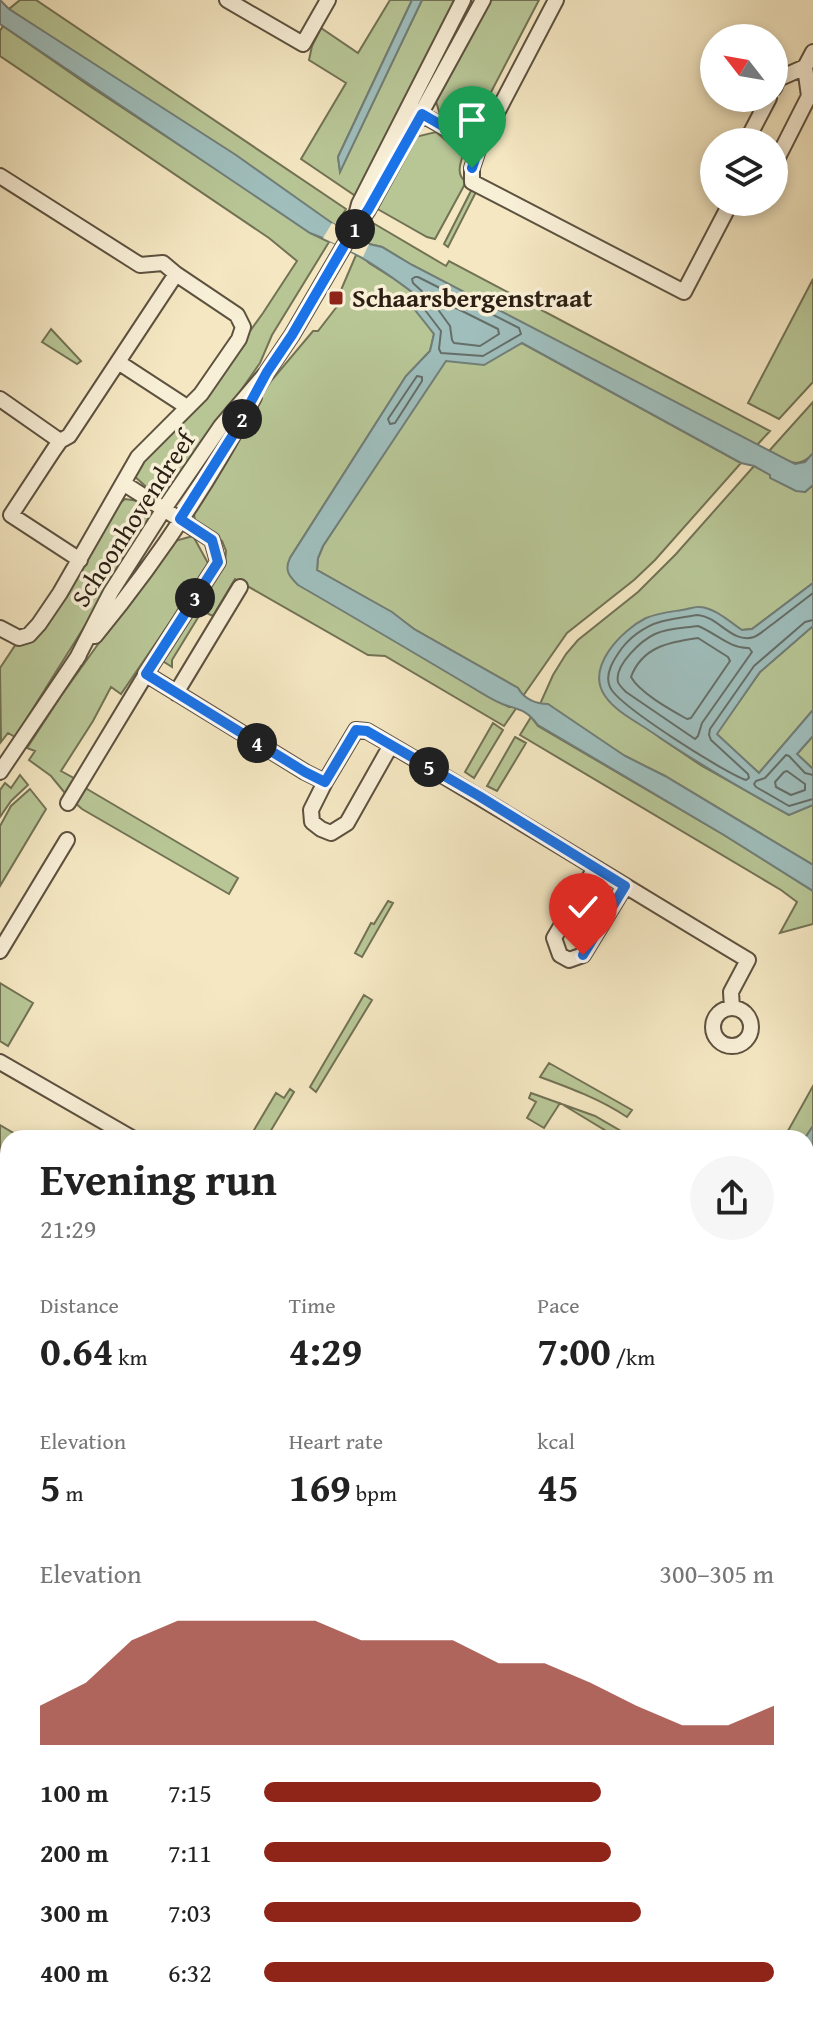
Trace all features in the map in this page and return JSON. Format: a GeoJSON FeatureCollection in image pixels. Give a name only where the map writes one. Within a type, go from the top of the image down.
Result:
{"type":"FeatureCollection","features":[{"type":"Feature","properties":{"kind":"street"},"geometry":{"type":"LineString","coordinates":[[227,0],[303,44],[328,0]]}},
{"type":"Feature","properties":{"kind":"street","name":"Schoonhovendreef"},"geometry":{"type":"LineString","coordinates":[[0,772],[76,660],[124,601],[180,519],[342,248],[368,210],[463,0]]}},
{"type":"Feature","properties":{"kind":"street","name":"Schoonhovendreef"},"geometry":{"type":"LineString","coordinates":[[415,110],[483,0]]}},
{"type":"Feature","properties":{"kind":"street"},"geometry":{"type":"LineString","coordinates":[[556,0],[479,147],[472,168],[472,182],[684,292],[724,216]]}},
{"type":"Feature","properties":{"kind":"street"},"geometry":{"type":"LineString","coordinates":[[788,137],[809,96],[805,67],[813,52]]}},
{"type":"Feature","properties":{"kind":"street"},"geometry":{"type":"LineString","coordinates":[[788,75],[805,67]]}},
{"type":"Feature","properties":{"kind":"street"},"geometry":{"type":"LineString","coordinates":[[415,110],[479,147]]}},
{"type":"Feature","properties":{"kind":"street"},"geometry":{"type":"LineString","coordinates":[[0,176],[140,265],[163,263],[237,315],[243,327],[239,339],[201,394],[138,457],[80,560],[39,624],[29,635],[19,638],[0,628]]}},
{"type":"Feature","properties":{"kind":"street"},"geometry":{"type":"LineString","coordinates":[[80,560],[11,515],[60,441],[69,436],[176,274]]}},
{"type":"Feature","properties":{"kind":"street"},"geometry":{"type":"LineString","coordinates":[[118,362],[187,407]]}},
{"type":"Feature","properties":{"kind":"street","name":"Schoonhovendreef"},"geometry":{"type":"LineString","coordinates":[[76,660],[111,592],[164,509],[221,426],[267,372]]}},
{"type":"Feature","properties":{"kind":"street"},"geometry":{"type":"LineString","coordinates":[[0,399],[60,441]]}},
{"type":"Feature","properties":{"kind":"street"},"geometry":{"type":"LineString","coordinates":[[68,803],[218,562],[212,540],[123,483]]}},
{"type":"Feature","properties":{"kind":"street"},"geometry":{"type":"LineString","coordinates":[[176,693],[240,587]]}},
{"type":"Feature","properties":{"kind":"street"},"geometry":{"type":"LineString","coordinates":[[146,674],[325,782]]}},
{"type":"Feature","properties":{"kind":"street"},"geometry":{"type":"LineString","coordinates":[[391,745],[347,823],[331,833],[312,822],[311,810],[356,730],[367,731],[479,796],[748,960],[731,992],[732,1008]]}},
{"type":"Feature","properties":{"kind":"street"},"geometry":{"type":"LineString","coordinates":[[0,951],[67,840]]}},
{"type":"Feature","properties":{"kind":"street"},"geometry":{"type":"LineString","coordinates":[[595,868],[554,938],[560,955],[569,960],[583,955],[625,886]]}},
{"type":"Feature","properties":{"kind":"street"},"geometry":{"type":"LineString","coordinates":[[0,1062],[118,1130]]}},
{"type":"Feature","properties":{"kind":"green space"},"geometry":{"type":"Polygon","coordinates":[[[20,0],[36,0],[346,209],[336,226],[9,9],[20,0]]]}},
{"type":"Feature","properties":{"kind":"green space"},"geometry":{"type":"Polygon","coordinates":[[[390,0],[412,0],[338,157],[340,171],[422,0],[456,0],[357,197],[301,159],[346,83],[309,60],[321,28],[358,53],[390,0]]]}},
{"type":"Feature","properties":{"kind":"green space"},"geometry":{"type":"Polygon","coordinates":[[[486,0],[539,0],[476,121],[484,128],[481,135],[472,135],[441,118],[435,98],[486,0]]]}},
{"type":"Feature","properties":{"kind":"green space"},"geometry":{"type":"Polygon","coordinates":[[[3,26],[310,233],[329,242],[272,335],[260,363],[170,492],[152,492],[133,475],[232,356],[297,261],[269,238],[0,56],[0,31],[3,26]]]}},
{"type":"Feature","properties":{"kind":"green space"},"geometry":{"type":"Polygon","coordinates":[[[436,132],[463,155],[460,173],[466,182],[435,239],[374,207],[415,137],[436,132]]]}},
{"type":"Feature","properties":{"kind":"green space"},"geometry":{"type":"Polygon","coordinates":[[[473,187],[478,188],[448,247],[444,244],[473,187]]]}},
{"type":"Feature","properties":{"kind":"green space"},"geometry":{"type":"Polygon","coordinates":[[[373,223],[446,266],[449,261],[770,431],[757,445],[382,247],[369,244],[364,239],[373,223]]]}},
{"type":"Feature","properties":{"kind":"green space"},"geometry":{"type":"Polygon","coordinates":[[[356,255],[420,298],[434,334],[430,351],[406,376],[290,558],[408,648],[477,690],[509,707],[517,707],[504,726],[385,656],[368,655],[235,579],[213,616],[202,611],[172,660],[172,667],[161,660],[225,563],[226,551],[222,541],[196,526],[193,509],[271,381],[342,300],[338,297],[356,255]]]}},
{"type":"Feature","properties":{"kind":"green space"},"geometry":{"type":"Polygon","coordinates":[[[813,279],[813,382],[779,419],[748,403],[813,279]]]}},
{"type":"Feature","properties":{"kind":"green space"},"geometry":{"type":"Polygon","coordinates":[[[51,329],[81,361],[77,364],[42,342],[51,329]]]}},
{"type":"Feature","properties":{"kind":"green space"},"geometry":{"type":"Polygon","coordinates":[[[522,343],[741,463],[655,560],[567,633],[523,696],[518,688],[317,570],[323,546],[454,349],[522,343]]]}},
{"type":"Feature","properties":{"kind":"green space"},"geometry":{"type":"Polygon","coordinates":[[[813,402],[813,454],[796,463],[769,451],[813,402]]]}},
{"type":"Feature","properties":{"kind":"green space"},"geometry":{"type":"Polygon","coordinates":[[[754,466],[805,492],[813,485],[813,583],[752,629],[742,630],[659,737],[702,766],[789,815],[813,805],[813,865],[540,704],[553,675],[578,640],[638,592],[754,466]]]}},
{"type":"Feature","properties":{"kind":"green space"},"geometry":{"type":"Polygon","coordinates":[[[125,499],[139,501],[146,510],[149,524],[15,737],[8,733],[1,742],[0,668],[18,641],[65,594],[88,559],[114,508],[125,499]]]}},
{"type":"Feature","properties":{"kind":"green space"},"geometry":{"type":"Polygon","coordinates":[[[193,536],[209,565],[121,694],[111,687],[61,771],[79,781],[69,798],[51,776],[29,760],[35,751],[27,748],[171,542],[193,536]]]}},
{"type":"Feature","properties":{"kind":"green space"},"geometry":{"type":"Polygon","coordinates":[[[813,626],[813,710],[759,773],[716,734],[760,672],[813,626]]]}},
{"type":"Feature","properties":{"kind":"green space"},"geometry":{"type":"Polygon","coordinates":[[[531,717],[538,726],[813,891],[813,924],[780,933],[797,902],[520,735],[531,717]]]}},
{"type":"Feature","properties":{"kind":"green space"},"geometry":{"type":"Polygon","coordinates":[[[493,723],[503,730],[474,778],[465,772],[493,723]]]}},
{"type":"Feature","properties":{"kind":"green space"},"geometry":{"type":"Polygon","coordinates":[[[813,736],[813,769],[797,754],[813,736]]]}},
{"type":"Feature","properties":{"kind":"green space"},"geometry":{"type":"Polygon","coordinates":[[[515,737],[526,743],[497,791],[487,786],[515,737]]]}},
{"type":"Feature","properties":{"kind":"green space"},"geometry":{"type":"Polygon","coordinates":[[[20,775],[28,785],[0,817],[0,790],[5,783],[11,788],[20,775]]]}},
{"type":"Feature","properties":{"kind":"green space"},"geometry":{"type":"Polygon","coordinates":[[[82,786],[238,878],[229,894],[82,809],[73,801],[82,786]]]}},
{"type":"Feature","properties":{"kind":"green space"},"geometry":{"type":"Polygon","coordinates":[[[30,789],[46,809],[0,886],[0,826],[11,806],[30,789]]]}},
{"type":"Feature","properties":{"kind":"green space"},"geometry":{"type":"Polygon","coordinates":[[[388,901],[393,903],[362,957],[355,953],[371,923],[374,924],[388,901]]]}},
{"type":"Feature","properties":{"kind":"green space"},"geometry":{"type":"Polygon","coordinates":[[[0,983],[33,1003],[8,1046],[0,1041],[0,983]]]}},
{"type":"Feature","properties":{"kind":"green space"},"geometry":{"type":"Polygon","coordinates":[[[364,995],[372,1000],[316,1092],[310,1087],[364,995]]]}},
{"type":"Feature","properties":{"kind":"green space"},"geometry":{"type":"Polygon","coordinates":[[[549,1063],[632,1110],[627,1117],[596,1099],[540,1077],[549,1063]]]}},
{"type":"Feature","properties":{"kind":"green space"},"geometry":{"type":"Polygon","coordinates":[[[813,1086],[813,1126],[810,1130],[788,1130],[813,1086]]]}},
{"type":"Feature","properties":{"kind":"green space"},"geometry":{"type":"Polygon","coordinates":[[[290,1089],[294,1092],[271,1130],[254,1130],[276,1093],[284,1098],[290,1089]]]}},
{"type":"Feature","properties":{"kind":"green space"},"geometry":{"type":"Polygon","coordinates":[[[531,1093],[560,1103],[544,1128],[527,1118],[536,1102],[529,1098],[531,1093]]]}},
{"type":"Feature","properties":{"kind":"green space"},"geometry":{"type":"Polygon","coordinates":[[[562,1104],[595,1116],[619,1130],[605,1130],[562,1104]]]}},
{"type":"Feature","properties":{"kind":"water"},"geometry":{"type":"Polygon","coordinates":[[[0,0],[9,9],[236,155],[332,223],[369,244],[382,247],[795,464],[805,462],[813,453],[813,485],[805,492],[796,491],[522,343],[484,365],[446,361],[323,546],[317,570],[518,688],[531,700],[548,704],[625,756],[665,776],[813,865],[813,891],[538,725],[524,712],[491,699],[295,582],[288,569],[290,558],[406,376],[430,351],[434,334],[415,310],[420,298],[368,261],[310,233],[0,24],[0,0]]]}},
{"type":"Feature","properties":{"kind":"water"},"geometry":{"type":"Polygon","coordinates":[[[412,0],[422,0],[340,172],[338,157],[412,0]]]}},
{"type":"Feature","properties":{"kind":"water"},"geometry":{"type":"Polygon","coordinates":[[[813,583],[813,626],[760,672],[717,734],[759,773],[813,710],[813,736],[797,754],[813,769],[813,805],[789,815],[670,744],[621,712],[605,696],[600,685],[603,662],[617,640],[646,618],[700,607],[717,613],[742,630],[752,629],[813,583]]]}},
{"type":"Feature","properties":{"kind":"pier"},"geometry":{"type":"Polygon","coordinates":[[[332,223],[369,244],[363,257],[323,238],[332,223]]]}},
{"type":"Feature","properties":{"kind":"place","name":"Schaarsbergenstraat"},"geometry":{"type":"Point","coordinates":[336,298]}},
{"type":"Feature","properties":{"kind":"route"},"geometry":{"type":"LineString","coordinates":[[472,168],[479,147],[422,114],[368,210],[180,519],[212,540],[218,562],[146,674],[325,782],[356,730],[367,731],[625,886],[583,955]]}}]}
